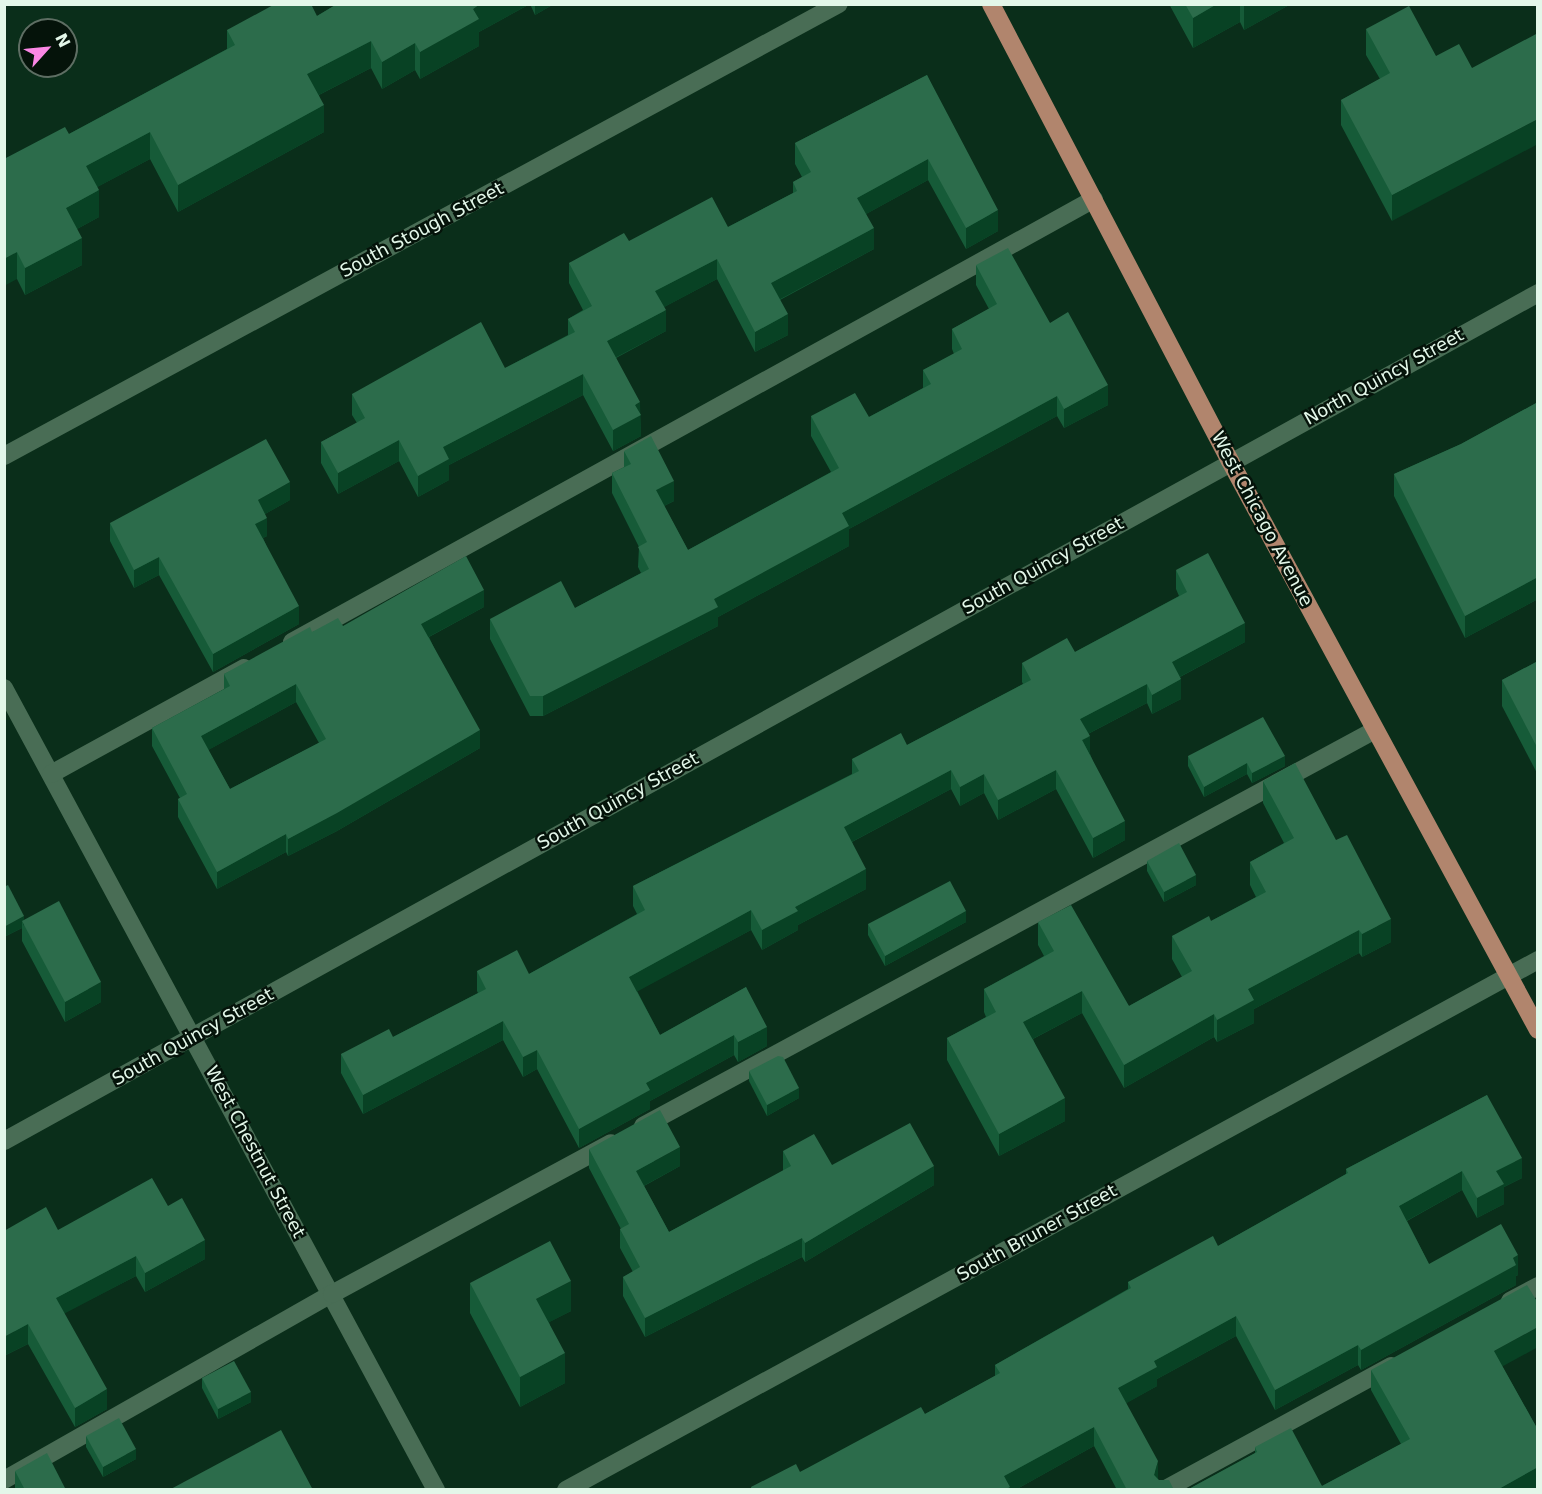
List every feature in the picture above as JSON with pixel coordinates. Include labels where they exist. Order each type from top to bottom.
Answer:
[{"type":"main road","name":"West Chicago Avenue","points":[[991,4],[1230,461],[1538,1030]]},
{"type":"street","name":"South Stough Street","points":[[4,456],[839,4]]},
{"type":"street","points":[[51,774],[1094,199]]},
{"type":"street","name":"North Quincy Street","points":[[1230,461],[1538,292]]},
{"type":"street","name":"South Quincy Street","points":[[4,1141],[1230,461]]},
{"type":"street","name":"West Chestnut Street","points":[[4,688],[436,1490]]},
{"type":"street","points":[[4,1480],[332,1294],[1375,730]]},
{"type":"street","name":"South Bruner Street","points":[[566,1490],[1538,960]]},
{"type":"street","points":[[1496,1308],[1538,1286]]},
{"type":"street","points":[[1164,1490],[1403,1359]]},
{"type":"building","points":[[275,4],[311,4],[317,16],[337,4],[480,4],[473,9],[479,19],[420,52],[415,43],[382,62],[371,41],[307,74],[324,105],[178,185],[150,132],[86,166],[99,190],[66,208],[82,238],[25,268],[17,252],[4,259],[4,159],[65,127],[69,134],[235,45],[227,30]]},
{"type":"building","points":[[1185,4],[1217,4],[1193,18]]},
{"type":"building","points":[[1409,6],[1436,56],[1459,44],[1472,68],[1538,33],[1538,119],[1392,195],[1341,100],[1390,73],[1366,29]]},
{"type":"building","points":[[927,75],[998,210],[966,228],[928,159],[857,198],[874,228],[771,283],[788,314],[755,332],[717,259],[655,291],[666,310],[607,341],[640,402],[635,405],[641,415],[613,430],[583,374],[443,447],[449,459],[418,476],[399,440],[338,473],[321,442],[365,418],[352,394],[481,322],[505,368],[575,332],[568,319],[592,306],[569,263],[624,233],[629,241],[712,197],[728,227],[797,191],[793,182],[811,172],[795,143]]},
{"type":"building","points":[[1008,248],[1050,323],[1068,312],[1108,385],[1064,409],[1057,396],[842,513],[849,526],[714,599],[718,607],[543,696],[530,696],[490,619],[561,581],[575,608],[649,569],[638,547],[647,542],[612,473],[631,464],[624,451],[651,436],[674,481],[656,490],[688,550],[839,468],[811,416],[855,393],[869,417],[931,384],[923,370],[962,349],[952,329],[997,304],[976,265]]},
{"type":"building","points":[[1538,402],[1538,577],[1465,616],[1394,474],[1461,444]]},
{"type":"building","points":[[266,439],[290,482],[258,500],[267,518],[255,524],[299,606],[213,654],[159,557],[134,570],[110,523]]},
{"type":"building","points":[[1208,553],[1245,623],[1172,662],[1181,679],[1152,695],[1147,684],[1080,719],[1090,736],[1082,740],[1125,821],[1093,838],[1056,770],[998,800],[984,774],[960,787],[951,770],[844,827],[866,869],[795,907],[798,911],[762,930],[751,910],[629,977],[660,1035],[746,987],[767,1027],[738,1042],[734,1035],[646,1083],[650,1090],[579,1129],[537,1050],[523,1057],[503,1021],[363,1095],[341,1054],[389,1029],[393,1037],[486,989],[477,971],[517,950],[529,974],[645,910],[633,886],[859,771],[852,759],[901,733],[907,745],[1031,680],[1022,663],[1067,638],[1075,652],[1187,592],[1176,570]]},
{"type":"building","points":[[466,556],[484,590],[421,624],[480,730],[337,813],[288,839],[286,834],[217,872],[178,799],[187,794],[152,728],[230,686],[224,674],[310,627],[312,632],[338,618],[343,626]],"holes":[[[296,684],[326,739],[230,789],[201,736]]]},
{"type":"building","points":[[1538,661],[1538,749],[1502,680]]},
{"type":"building","points":[[1263,717],[1285,756],[1252,773],[1247,763],[1204,787],[1188,756]]},
{"type":"building","points":[[1295,763],[1336,840],[1347,835],[1391,919],[1362,934],[1359,930],[1248,989],[1254,1000],[1217,1020],[1214,1014],[1124,1065],[1082,991],[1023,1022],[1065,1098],[999,1134],[947,1038],[996,1012],[984,989],[1054,951],[1038,922],[1071,905],[1129,1006],[1192,971],[1172,936],[1209,916],[1211,921],[1266,892],[1250,862],[1294,838],[1263,781]]},
{"type":"building","points":[[1179,843],[1196,875],[1164,892],[1147,861]]},
{"type":"building","points":[[950,881],[966,911],[885,956],[868,924]]},
{"type":"building","points":[[8,885],[24,916],[4,927],[4,887]]},
{"type":"building","points":[[59,901],[101,982],[65,1002],[22,921]]},
{"type":"building","points":[[778,1056],[783,1057],[799,1088],[767,1105],[749,1071]]},
{"type":"building","points":[[1487,1095],[1522,1158],[1496,1171],[1504,1184],[1477,1198],[1462,1171],[1399,1206],[1429,1264],[1501,1224],[1518,1255],[1513,1258],[1516,1265],[1361,1350],[1358,1345],[1275,1390],[1236,1316],[1154,1361],[1157,1367],[1118,1388],[1158,1461],[1154,1475],[1159,1480],[1169,1480],[1174,1490],[1127,1490],[1094,1427],[1004,1476],[1010,1487],[1005,1490],[752,1490],[751,1487],[796,1464],[800,1472],[921,1407],[925,1414],[1000,1373],[995,1365],[1131,1288],[1128,1282],[1213,1236],[1218,1246],[1348,1173],[1346,1169]]},
{"type":"building","points":[[660,1110],[680,1147],[636,1171],[669,1232],[791,1166],[783,1151],[814,1134],[832,1165],[910,1123],[934,1166],[805,1243],[802,1238],[645,1318],[623,1277],[640,1267],[620,1229],[629,1224],[589,1149]]},
{"type":"building","points":[[152,1178],[168,1206],[182,1198],[205,1240],[145,1273],[136,1256],[56,1298],[107,1389],[75,1408],[28,1324],[4,1337],[4,1231],[46,1207],[58,1230]]},
{"type":"building","points":[[550,1241],[571,1281],[536,1299],[565,1353],[520,1377],[470,1283]]},
{"type":"building","points":[[1527,1285],[1538,1303],[1538,1327],[1494,1351],[1538,1430],[1538,1467],[1497,1490],[1187,1490],[1257,1452],[1255,1447],[1291,1428],[1322,1486],[1410,1439],[1371,1370]]},
{"type":"building","points":[[234,1361],[251,1392],[218,1409],[202,1378]]},
{"type":"building","points":[[119,1418],[136,1449],[103,1467],[86,1436]]},
{"type":"building","points":[[281,1430],[313,1490],[169,1490]]},
{"type":"building","points":[[47,1453],[66,1490],[25,1490],[15,1471]]}]
